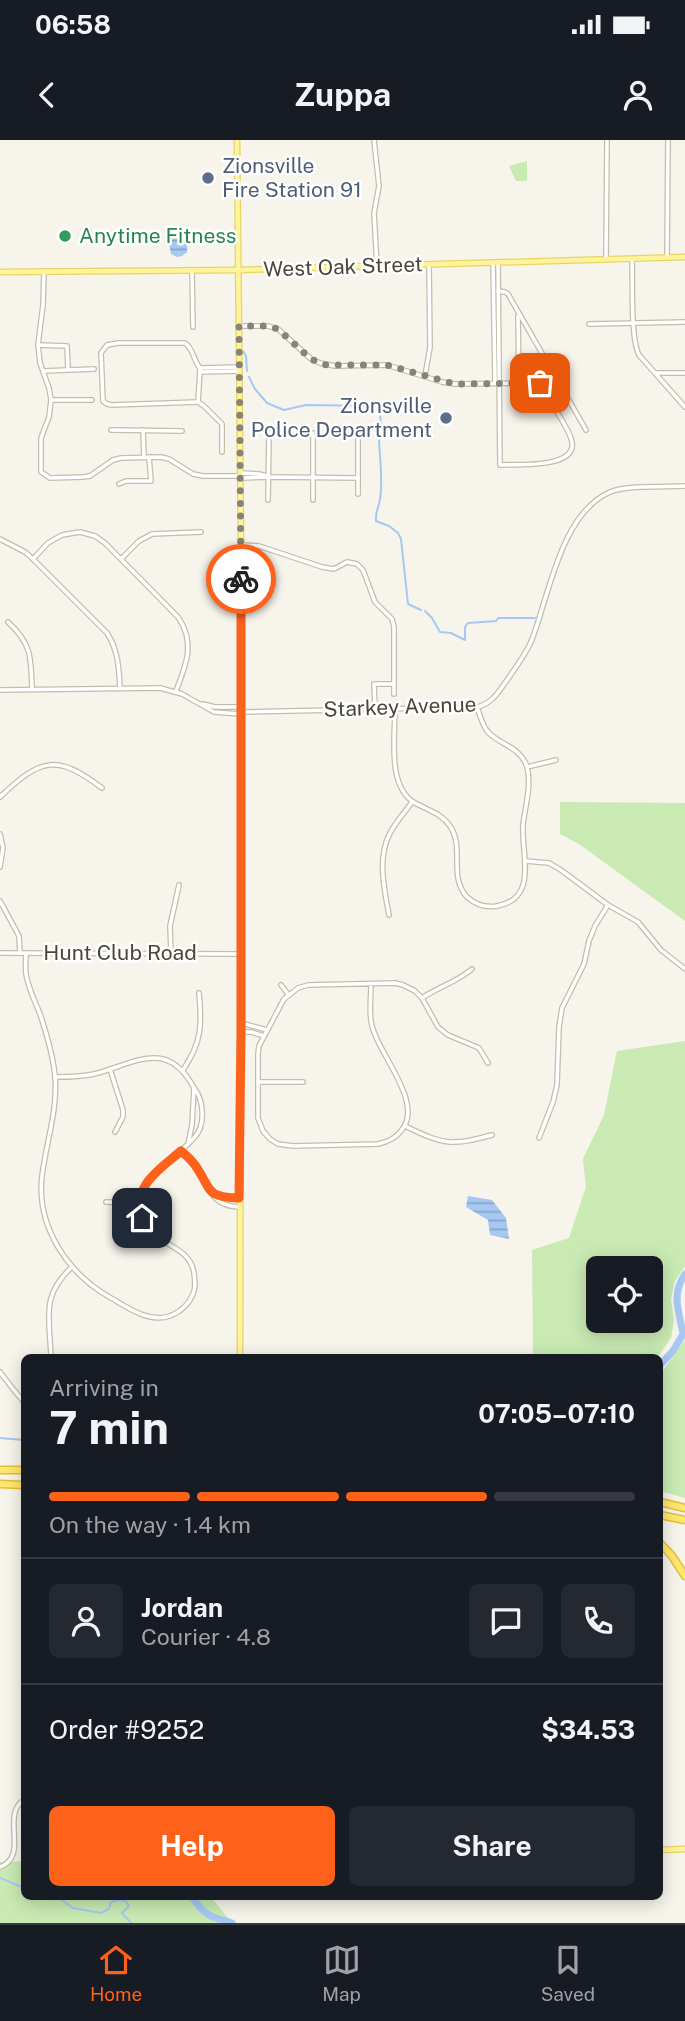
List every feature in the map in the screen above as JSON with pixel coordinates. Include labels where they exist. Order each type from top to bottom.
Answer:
[{"type":"highway","points":[[0,1470],[21,1470]]},
{"type":"highway","points":[[0,1484],[21,1485]]},
{"type":"highway","points":[[663,1503],[685,1508]]},
{"type":"highway","points":[[663,1516],[685,1520]]},
{"type":"highway","points":[[663,1546],[685,1576]]},
{"type":"main road","points":[[237,140],[241,545],[240,1354]]},
{"type":"main road","name":"West Oak Street","points":[[0,272],[239,270],[685,257]]},
{"type":"main road","points":[[663,1850],[685,1849]]},
{"type":"street","points":[[374,140],[379,186],[374,214],[377,266]]},
{"type":"street","points":[[606,259],[607,140]]},
{"type":"street","points":[[667,258],[668,140]]},
{"type":"street","points":[[632,259],[636,349],[685,407]]},
{"type":"street","points":[[496,262],[497,384]]},
{"type":"street","points":[[496,262],[499,465],[557,461],[567,456],[572,449],[572,441],[540,383]]},
{"type":"street","points":[[425,376],[430,347],[429,264]]},
{"type":"street","points":[[192,270],[193,327]]},
{"type":"street","points":[[44,271],[38,345],[51,400],[49,417],[41,438],[40,469],[45,476],[83,477],[95,473],[113,460],[161,457],[192,474],[203,476],[259,474],[269,477],[358,478]]},
{"type":"street","points":[[498,291],[508,294],[586,430]]},
{"type":"street","points":[[518,314],[519,383]]},
{"type":"street","points":[[589,324],[685,322]]},
{"type":"street","points":[[239,326],[268,326],[278,329],[311,359],[335,366],[387,365],[455,384],[540,383],[555,377]]},
{"type":"street","points":[[198,402],[200,370],[193,350],[185,343],[118,343],[107,345],[101,353],[104,403],[198,402],[221,421],[222,452]]},
{"type":"street","points":[[38,345],[67,346],[68,369]]},
{"type":"street","points":[[43,371],[94,369]]},
{"type":"street","points":[[200,370],[240,369]]},
{"type":"street","points":[[654,373],[685,373]]},
{"type":"street","points":[[51,400],[92,400]]},
{"type":"street","points":[[111,430],[182,431]]},
{"type":"street","points":[[119,484],[125,481],[151,481],[143,430]]},
{"type":"street","points":[[358,432],[358,494]]},
{"type":"street","points":[[268,500],[269,433]]},
{"type":"street","points":[[313,433],[313,500]]},
{"type":"street","name":"Starkey Avenue","points":[[176,691],[201,704],[240,711],[477,707],[487,704],[528,648],[565,544],[591,505],[608,493],[618,490],[685,486]]},
{"type":"street","points":[[0,690],[154,687],[176,691],[188,657],[189,641],[184,625],[100,539],[80,532],[68,533],[55,538],[33,559]]},
{"type":"street","points":[[121,559],[139,541],[152,534],[201,532]]},
{"type":"street","points":[[0,539],[33,559],[110,637],[118,659],[120,688]]},
{"type":"street","points":[[241,545],[259,547],[322,567],[334,569],[346,562],[357,564],[363,569],[375,601],[392,619],[394,627],[394,694]]},
{"type":"street","points":[[8,622],[27,645],[32,689]]},
{"type":"street","points":[[375,709],[374,684],[394,684]]},
{"type":"street","points":[[394,709],[396,773],[399,785],[412,802],[441,816],[453,830],[457,843],[458,881],[461,888],[474,902],[491,907],[511,900],[524,883],[523,831],[527,767],[517,752],[486,730],[477,707]]},
{"type":"street","points":[[527,767],[556,760]]},
{"type":"street","points":[[0,797],[26,774],[51,765],[78,771],[102,788]]},
{"type":"street","points":[[389,915],[383,878],[383,854],[391,831],[412,802]]},
{"type":"street","points":[[0,834],[3,848],[0,867]]},
{"type":"street","points":[[525,861],[555,866],[608,905],[638,922],[661,950],[685,969]]},
{"type":"street","points":[[171,953],[170,926],[179,886]]},
{"type":"street","points":[[0,901],[16,929],[20,953]]},
{"type":"street","points":[[539,1138],[557,1085],[562,1008],[584,964],[594,926],[608,905]]},
{"type":"street","name":"Hunt Club Road","points":[[0,953],[241,954]]},
{"type":"street","points":[[26,953],[28,982],[50,1043],[55,1077],[54,1108],[41,1189],[51,1234],[72,1267],[97,1290],[142,1314],[170,1316],[183,1308],[193,1294],[193,1269],[181,1251],[159,1240],[147,1228],[139,1203],[147,1180],[198,1133],[201,1121],[200,1099],[183,1070],[165,1060],[137,1059],[85,1075],[55,1077]]},
{"type":"street","points":[[422,998],[472,969]]},
{"type":"street","points":[[371,984],[372,1026],[406,1096],[409,1110],[405,1126],[395,1137],[378,1144],[293,1146],[270,1139],[260,1124],[258,1112],[258,1054],[280,1005],[288,994],[298,988],[308,985],[371,984],[403,985],[422,998],[438,1027],[447,1035],[478,1048],[488,1063]]},
{"type":"street","points":[[281,985],[288,994]]},
{"type":"street","points":[[183,1070],[199,1039],[199,993]]},
{"type":"street","points":[[241,1023],[267,1030]]},
{"type":"street","points":[[241,1032],[264,1036]]},
{"type":"street","points":[[110,1069],[123,1110],[123,1117],[115,1132]]},
{"type":"street","points":[[258,1082],[303,1082]]},
{"type":"street","points":[[188,1144],[194,1088]]},
{"type":"street","points":[[405,1126],[438,1141],[450,1143],[462,1143],[492,1135]]},
{"type":"street","points":[[181,1151],[196,1166],[211,1195],[230,1207],[239,1207]]},
{"type":"street","points":[[209,1190],[223,1197],[239,1198]]},
{"type":"street","points":[[106,1202],[139,1203]]},
{"type":"street","points":[[51,1354],[50,1299],[55,1285],[72,1267]]},
{"type":"street","points":[[0,1372],[21,1399]]},
{"type":"street","points":[[0,1867],[13,1857],[14,1813],[21,1802]]},
{"type":"green space","points":[[527,161],[527,181],[516,181],[509,166]]},
{"type":"green space","points":[[560,802],[685,803],[685,921],[579,844],[560,834]]},
{"type":"green space","points":[[685,1041],[685,1266],[675,1281],[671,1299],[674,1320],[671,1338],[660,1354],[533,1354],[532,1250],[569,1238],[586,1187],[583,1159],[604,1115],[617,1051]]},
{"type":"green space","points":[[685,1340],[685,1498],[663,1492],[663,1370]]},
{"type":"green space","points":[[21,1861],[21,1900],[213,1900],[232,1923],[0,1923],[0,1862]]},
{"type":"water","points":[[183,230],[188,237],[187,252],[177,257],[171,254],[168,238],[172,233]]},
{"type":"water","points":[[468,1196],[492,1200],[506,1218],[509,1239],[490,1235],[488,1220],[466,1207]]},
{"type":"waterway","points":[[243,351],[247,371]]},
{"type":"waterway","points":[[249,377],[267,403],[284,410],[306,405],[380,407],[381,485],[376,521],[398,533],[401,539],[408,604],[421,610]]},
{"type":"waterway","points":[[425,611],[440,632],[451,633],[465,640],[465,627],[468,623],[496,621],[498,618],[535,618]]},
{"type":"waterway","points":[[663,1362],[683,1334],[677,1296],[685,1274]]},
{"type":"waterway","points":[[0,1438],[21,1440]]},
{"type":"waterway","points":[[0,1878],[21,1887]]},
{"type":"waterway","points":[[62,1900],[73,1908],[101,1913],[109,1909],[111,1902],[118,1900]]},
{"type":"waterway","points":[[118,1900],[126,1901],[129,1906],[122,1913],[131,1923]]},
{"type":"waterway","points":[[194,1900],[209,1915],[232,1923]]},
{"type":"way so far","points":[[241,579],[239,326],[268,326],[278,329],[311,359],[326,365],[387,365],[455,384],[540,383]]},
{"type":"place","name":"Zionsville Fire Station 91","points":[[208,178]]},
{"type":"place","name":"Anytime Fitness","points":[[65,236]]},
{"type":"place","name":"Zionsville Police Department","points":[[446,418]]},
{"type":"route","points":[[142,1218],[139,1203],[144,1185],[181,1151],[196,1166],[209,1190],[223,1197],[239,1198],[241,579]]}]
